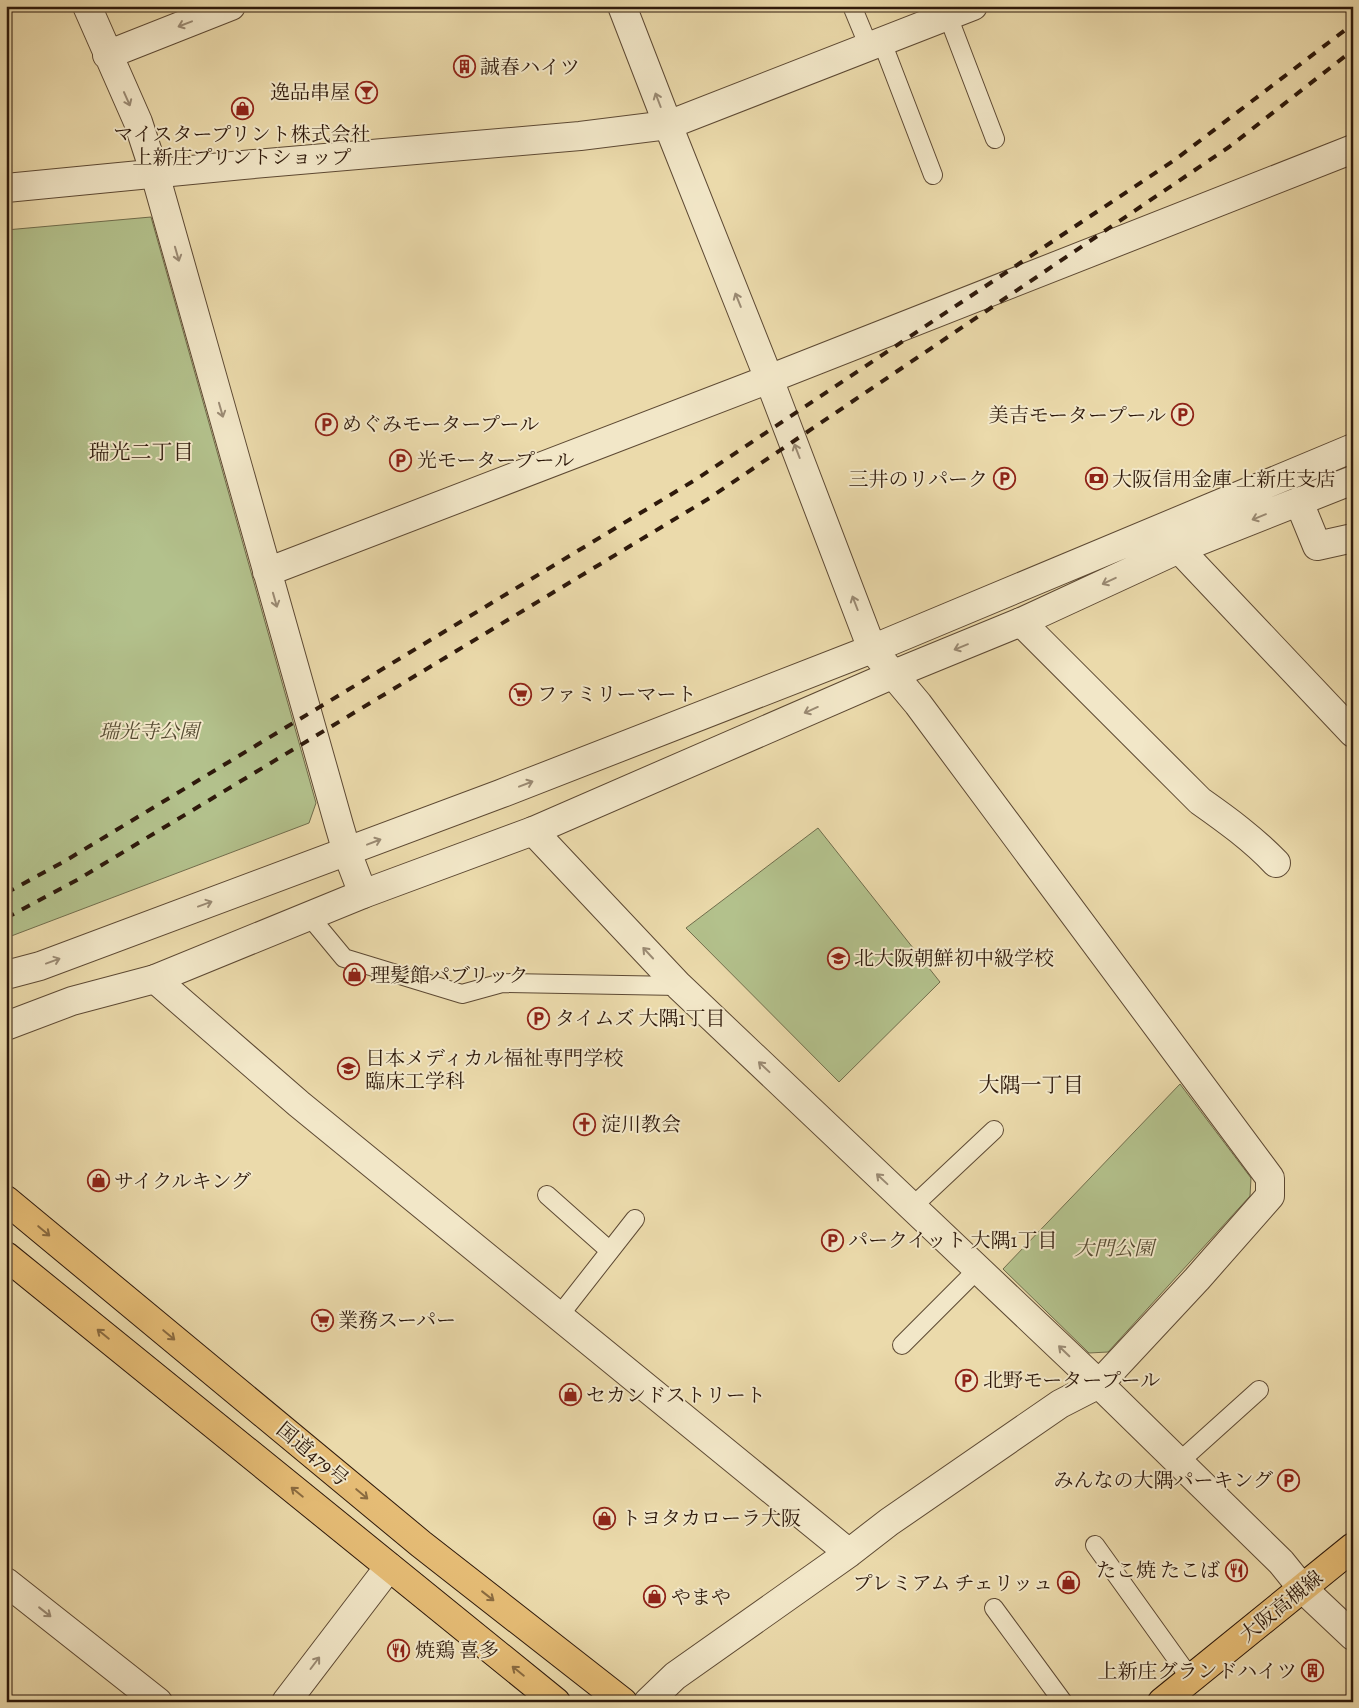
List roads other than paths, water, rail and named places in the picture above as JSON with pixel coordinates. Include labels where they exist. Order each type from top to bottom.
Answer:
[{"type":"main road","name":"国道479号","points":[[6,1200],[422,1544],[623,1702]]},
{"type":"main road","name":"国道479号","points":[[6,1256],[556,1702]]},
{"type":"main road","name":"大阪高槻線","points":[[1162,1702],[1353,1547]]},
{"type":"street","points":[[87,6],[138,122],[155,174],[347,852],[363,894]]},
{"type":"street","points":[[107,55],[231,6]]},
{"type":"street","points":[[622,6],[770,379],[872,648],[894,674],[1270,1178],[1270,1196],[1197,1279],[1099,1384],[1060,1404],[889,1522],[849,1553],[675,1676],[648,1702]]},
{"type":"street","points":[[6,188],[243,165],[580,136],[668,125],[960,10]]},
{"type":"street","points":[[267,572],[770,379],[1353,149]]},
{"type":"street","points":[[6,975],[40,966],[500,794],[872,648],[1353,448]]},
{"type":"street","points":[[6,1026],[72,1001],[155,980],[363,894],[533,831],[894,674],[1022,622],[1179,549],[1353,480]]},
{"type":"street","points":[[1299,502],[1317,546],[1353,538]]},
{"type":"street","points":[[1179,549],[1353,733]]},
{"type":"street","points":[[1022,622],[1200,802],[1257,843],[1276,863]]},
{"type":"street","points":[[533,831],[679,986],[1099,1384],[1281,1562],[1302,1588],[1353,1636]]},
{"type":"street","points":[[155,980],[299,1104],[849,1553]]},
{"type":"street","points":[[286,1702],[390,1567]]},
{"type":"street","points":[[6,1582],[158,1702]]},
{"type":"lane","points":[[852,6],[875,44],[933,175]]},
{"type":"lane","points":[[960,10],[995,139]]},
{"type":"lane","points":[[310,917],[344,958],[462,994],[502,983],[679,986]]},
{"type":"lane","points":[[912,1207],[994,1130]]},
{"type":"lane","points":[[547,1195],[610,1251]]},
{"type":"lane","points":[[559,1316],[635,1219]]},
{"type":"lane","points":[[902,1345],[978,1270]]},
{"type":"lane","points":[[1179,1462],[1260,1390]]},
{"type":"lane","points":[[1095,1545],[1190,1678]]},
{"type":"lane","points":[[994,1608],[1063,1702]]},
{"type":"railway","points":[[6,893],[65,861],[695,480],[1176,159],[1353,24]]},
{"type":"railway","points":[[6,918],[77,880],[708,499],[1229,147],[1353,50]]},
{"type":"place","name":"誠春ハイツ","points":[[464,67]]},
{"type":"place","name":"逸品串屋","points":[[366,92]]},
{"type":"place","name":"マイスタープリント株式会社 上新庄プリントショップ","points":[[242,108]]},
{"type":"place","name":"美吉モータープール","points":[[1182,415]]},
{"type":"place","name":"めぐみモータープール","points":[[326,424]]},
{"type":"place","name":"光モータープール","points":[[401,460]]},
{"type":"place","name":"三井のリパーク","points":[[1004,479]]},
{"type":"place","name":"大阪信用金庫 上新庄支店","points":[[1096,479]]},
{"type":"place","name":"ファミリーマート","points":[[521,694]]},
{"type":"place","name":"北大阪朝鮮初中級学校","points":[[838,958]]},
{"type":"place","name":"理髪館パブリック","points":[[354,975]]},
{"type":"place","name":"タイムズ 大隅1丁目","points":[[539,1018]]},
{"type":"place","name":"日本メディカル福祉専門学校 臨床工学科","points":[[349,1069]]},
{"type":"place","name":"淀川教会","points":[[585,1124]]},
{"type":"place","name":"サイクルキング","points":[[98,1181]]},
{"type":"place","name":"パークイット 大隅1丁目","points":[[832,1240]]},
{"type":"place","name":"業務スーパー","points":[[322,1320]]},
{"type":"place","name":"北野モータープール","points":[[967,1380]]},
{"type":"place","name":"セカンドストリート","points":[[570,1395]]},
{"type":"place","name":"みんなの大隅パーキング","points":[[1289,1480]]},
{"type":"place","name":"トヨタカローラ大阪","points":[[605,1518]]},
{"type":"place","name":"たこ焼 たこば","points":[[1236,1570]]},
{"type":"place","name":"プレミアム チェリッュ","points":[[1069,1583]]},
{"type":"place","name":"やまや","points":[[655,1597]]},
{"type":"place","name":"焼鶏 喜多","points":[[399,1650]]},
{"type":"place","name":"上新庄グランドハイツ","points":[[1313,1671]]},
{"type":"district","name":"瑞光二丁目","points":[[141,452]]},
{"type":"district","name":"大隅一丁目","points":[[1031,1085]]},
{"type":"park label","name":"瑞光寺公園","points":[[149,731]]},
{"type":"park label","name":"大門公園","points":[[1114,1248]]}]
